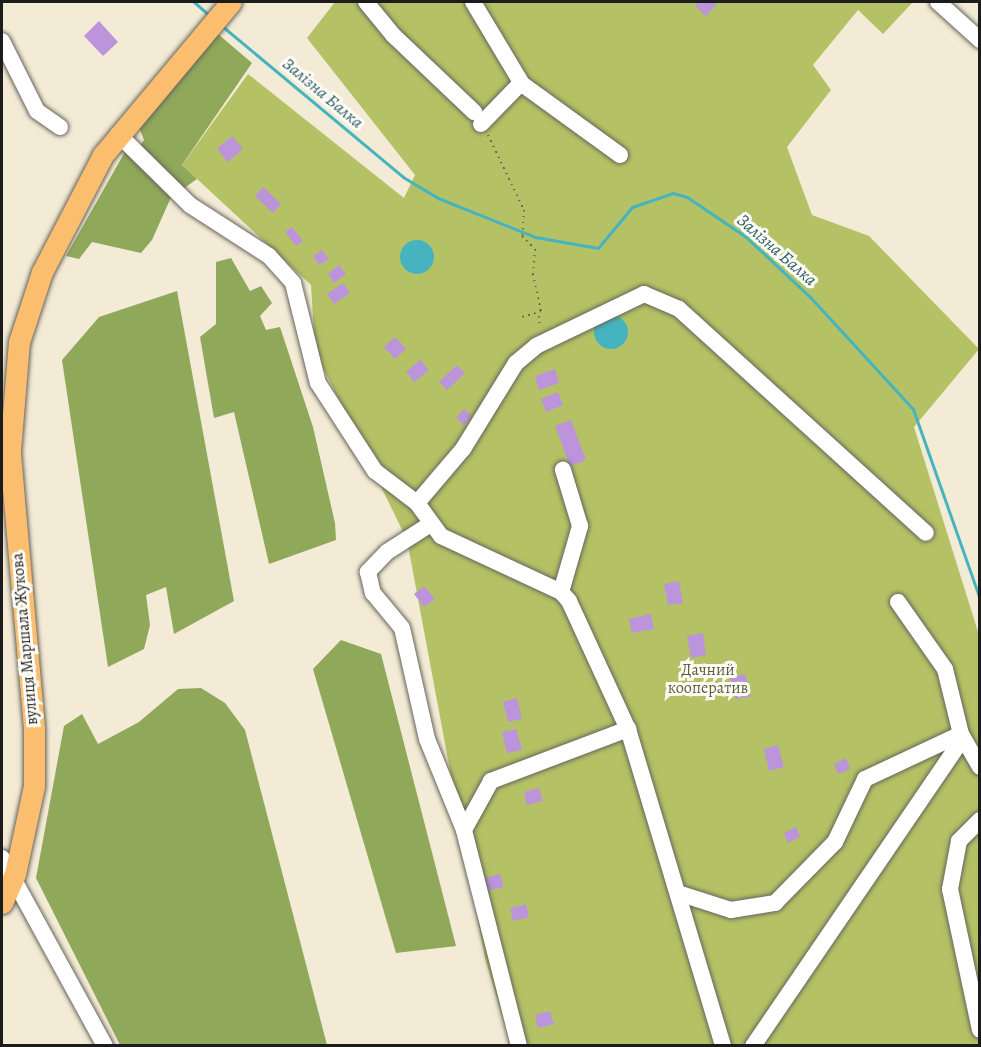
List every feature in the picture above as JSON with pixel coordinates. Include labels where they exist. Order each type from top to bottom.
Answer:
[{"type":"main road","name":"вулиця Маршала Жукова","points":[[2,903],[8,866],[31,804],[34,758],[11,479],[14,368],[42,272],[66,221],[118,134],[228,5]]},
{"type":"street","points":[[366,2],[393,35],[478,118],[520,83]]},
{"type":"street","points":[[473,2],[520,83],[620,155]]},
{"type":"street","points":[[938,2],[980,40]]},
{"type":"street","points":[[2,41],[37,111],[60,127]]},
{"type":"street","points":[[118,134],[190,205],[281,269],[300,297],[323,394],[375,471],[417,503],[429,525],[458,545],[561,592],[575,610],[628,729],[723,1046]]},
{"type":"street","points":[[417,503],[463,449],[516,363],[542,343],[644,294],[679,309],[926,532]]},
{"type":"street","points":[[561,592],[580,526],[563,470]]},
{"type":"street","points":[[429,525],[387,552],[368,572],[373,593],[402,628],[428,740],[465,830],[519,1046]]},
{"type":"street","points":[[898,602],[945,669],[962,736],[980,767]]},
{"type":"street","points":[[465,830],[491,781],[628,729]]},
{"type":"street","points":[[678,893],[730,910],[775,903],[835,842],[865,779],[962,736]]},
{"type":"street","points":[[753,1046],[962,736]]},
{"type":"street","points":[[980,820],[959,841],[950,889],[980,1030]]},
{"type":"street","points":[[8,866],[105,1046]]},
{"type":"path","points":[[478,118],[521,201],[522,236],[535,249],[533,274],[541,311],[520,318]]},
{"type":"green space","name":"Дачний кооператив","points":[[335,2],[913,2],[883,34],[858,10],[813,65],[831,90],[787,147],[812,215],[869,236],[979,349],[914,427],[979,635],[979,1045],[511,1045],[485,958],[407,540],[315,351],[311,285],[182,165],[248,74],[404,198],[415,175],[307,38]]},
{"type":"green space","points":[[218,34],[252,63],[182,165],[197,179],[183,189],[138,148],[144,140],[138,125]]},
{"type":"green space","points":[[126,150],[172,195],[152,240],[141,253],[92,242],[79,259],[66,256]]},
{"type":"green space","points":[[231,258],[250,291],[261,286],[272,303],[260,316],[266,330],[280,327],[313,427],[335,523],[336,540],[269,564],[234,412],[214,418],[200,337],[216,324],[216,262]]},
{"type":"green space","points":[[177,291],[234,601],[174,634],[166,587],[146,595],[150,625],[144,649],[108,667],[62,360],[99,317]]},
{"type":"green space","points":[[341,640],[381,654],[456,946],[396,953],[313,669]]},
{"type":"green space","points":[[201,688],[225,703],[245,730],[327,1045],[120,1045],[36,878],[64,726],[82,714],[98,744],[139,722],[178,689]]},
{"type":"water","points":[[417,240],[429,245],[434,257],[429,269],[417,274],[405,269],[400,257],[405,245]]},
{"type":"water","points":[[611,315],[623,320],[628,332],[623,344],[611,349],[599,344],[594,332],[599,320]]},
{"type":"building","points":[[699,2],[717,4],[706,16],[695,6]]},
{"type":"building","points":[[99,21],[118,42],[103,56],[84,36]]},
{"type":"building","points":[[232,136],[243,149],[228,162],[217,149]]},
{"type":"building","points":[[263,187],[281,204],[273,213],[255,196]]},
{"type":"building","points":[[292,227],[303,241],[296,246],[285,232]]},
{"type":"building","points":[[322,250],[329,259],[319,265],[313,256]]},
{"type":"building","points":[[339,265],[346,274],[334,283],[328,274]]},
{"type":"building","points":[[343,283],[350,293],[334,304],[327,294]]},
{"type":"building","points":[[395,337],[406,349],[395,359],[384,347]]},
{"type":"building","points":[[420,360],[429,370],[414,382],[406,372]]},
{"type":"building","points":[[457,365],[465,373],[447,390],[439,382]]},
{"type":"building","points":[[555,369],[559,383],[539,390],[535,376]]},
{"type":"building","points":[[558,392],[563,405],[546,412],[541,399]]},
{"type":"building","points":[[464,409],[472,416],[464,425],[456,418]]},
{"type":"building","points":[[571,420],[586,460],[570,466],[555,426]]},
{"type":"building","points":[[679,581],[683,603],[668,605],[664,584]]},
{"type":"building","points":[[424,586],[435,599],[424,607],[414,594]]},
{"type":"building","points":[[651,614],[654,629],[632,633],[629,619]]},
{"type":"building","points":[[703,633],[706,655],[691,658],[687,636]]},
{"type":"building","points":[[745,674],[751,696],[736,699],[730,678]]},
{"type":"building","points":[[517,698],[522,719],[508,722],[503,702]]},
{"type":"building","points":[[516,729],[522,750],[507,753],[502,732]]},
{"type":"building","points":[[778,745],[784,767],[769,771],[764,749]]},
{"type":"building","points":[[846,758],[850,769],[838,774],[834,764]]},
{"type":"building","points":[[539,788],[543,801],[527,805],[524,792]]},
{"type":"building","points":[[796,827],[800,837],[788,843],[784,833]]},
{"type":"building","points":[[500,874],[504,887],[488,891],[485,878]]},
{"type":"building","points":[[526,904],[529,917],[513,921],[510,908]]},
{"type":"building","points":[[550,1011],[554,1024],[538,1028],[535,1015]]},
{"type":"waterway","name":"Залізна Балка","points":[[194,2],[210,16]]},
{"type":"waterway","name":"Залізна Балка","points":[[222,26],[403,177],[438,198],[535,237],[598,248],[632,207],[673,193],[687,197],[746,237],[811,298],[913,409],[980,599]]}]
